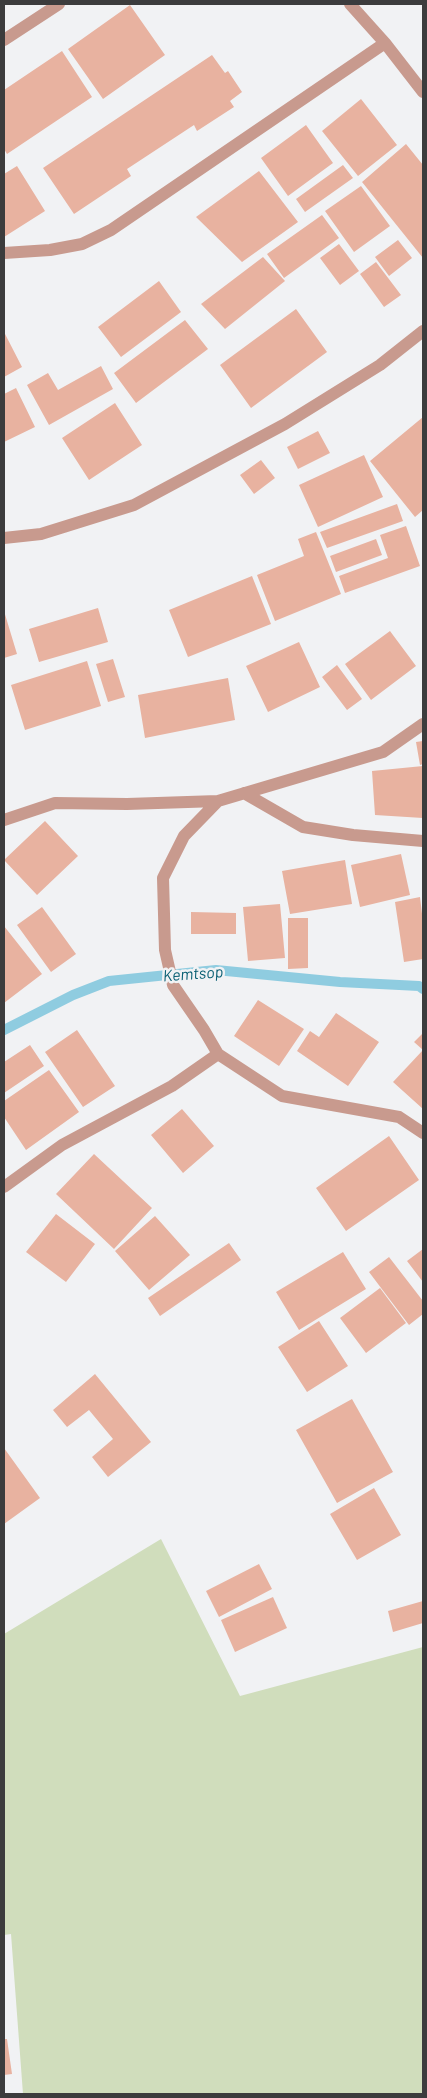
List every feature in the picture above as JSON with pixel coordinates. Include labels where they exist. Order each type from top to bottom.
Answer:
[{"type":"street","points":[[4,40],[59,4]]},
{"type":"street","points":[[350,4],[423,92]]},
{"type":"street","points":[[4,253],[50,250],[82,244],[112,230],[385,44]]},
{"type":"street","points":[[4,538],[41,534],[134,505],[286,424],[380,364],[423,331]]},
{"type":"street","points":[[4,820],[55,803],[127,804],[218,800],[383,752],[423,724]]},
{"type":"street","points":[[244,793],[303,827],[353,835],[423,841]]},
{"type":"street","points":[[218,800],[184,836],[163,878],[165,950],[173,985],[218,1054],[282,1096],[399,1117],[423,1133]]},
{"type":"street","points":[[4,1187],[62,1146],[172,1086],[218,1054]]},
{"type":"green space","points":[[161,1539],[240,1696],[423,1647],[423,2094],[23,2094],[11,1934],[4,1935],[4,1634]]},
{"type":"building","points":[[130,5],[165,55],[103,99],[68,49]]},
{"type":"building","points":[[62,51],[92,97],[7,154],[4,149],[4,90]]},
{"type":"building","points":[[212,55],[225,73],[228,71],[242,92],[230,101],[234,107],[197,131],[194,125],[127,169],[131,176],[74,214],[43,168]]},
{"type":"building","points":[[361,99],[397,145],[358,176],[322,131]]},
{"type":"building","points":[[306,125],[333,163],[288,196],[261,158]]},
{"type":"building","points":[[406,144],[423,165],[423,258],[362,182]]},
{"type":"building","points":[[343,165],[353,178],[305,212],[296,199]]},
{"type":"building","points":[[17,166],[45,211],[4,237],[4,174]]},
{"type":"building","points":[[259,171],[298,222],[242,262],[196,217]]},
{"type":"building","points":[[361,186],[390,226],[354,252],[325,211]]},
{"type":"building","points":[[322,215],[339,238],[284,278],[267,254]]},
{"type":"building","points":[[398,240],[412,258],[389,276],[375,257]]},
{"type":"building","points":[[339,244],[359,271],[340,285],[320,258]]},
{"type":"building","points":[[263,257],[285,281],[225,329],[201,304]]},
{"type":"building","points":[[376,262],[401,295],[384,307],[360,274]]},
{"type":"building","points":[[159,281],[181,312],[121,357],[98,327]]},
{"type":"building","points":[[296,309],[327,352],[251,408],[220,365]]},
{"type":"building","points":[[185,320],[208,349],[136,403],[114,373]]},
{"type":"building","points":[[4,332],[22,367],[4,377]]},
{"type":"building","points":[[101,366],[113,389],[49,425],[27,385],[48,373],[58,390]]},
{"type":"building","points":[[16,388],[35,427],[4,442],[4,394]]},
{"type":"building","points":[[115,403],[142,445],[89,480],[62,438]]},
{"type":"building","points":[[423,417],[423,510],[415,517],[370,461]]},
{"type":"building","points":[[318,431],[330,453],[298,469],[287,447]]},
{"type":"building","points":[[364,455],[383,497],[318,527],[299,485]]},
{"type":"building","points":[[261,460],[275,478],[254,494],[240,475]]},
{"type":"building","points":[[397,504],[403,521],[327,548],[320,532]]},
{"type":"building","points":[[406,526],[420,566],[345,593],[339,576],[388,558],[380,535]]},
{"type":"building","points":[[316,532],[341,594],[275,621],[257,575],[304,556],[298,539]]},
{"type":"building","points":[[376,539],[382,555],[336,572],[330,556]]},
{"type":"building","points":[[252,576],[271,624],[188,657],[169,610]]},
{"type":"building","points":[[98,608],[108,642],[39,662],[29,629]]},
{"type":"building","points":[[4,611],[17,654],[4,658]]},
{"type":"building","points":[[390,631],[416,666],[371,700],[345,664]]},
{"type":"building","points":[[299,642],[320,687],[268,712],[246,666]]},
{"type":"building","points":[[113,659],[125,697],[108,702],[96,664]]},
{"type":"building","points":[[87,661],[101,706],[25,730],[11,685]]},
{"type":"building","points":[[337,665],[362,699],[347,710],[322,677]]},
{"type":"building","points":[[228,678],[235,720],[145,738],[138,695]]},
{"type":"building","points":[[423,741],[423,764],[420,765],[416,742]]},
{"type":"building","points":[[423,766],[423,818],[375,815],[372,771]]},
{"type":"building","points":[[45,821],[78,856],[37,895],[4,860]]},
{"type":"building","points":[[401,854],[410,895],[360,907],[351,865]]},
{"type":"building","points":[[345,860],[352,904],[290,914],[282,871]]},
{"type":"building","points":[[420,897],[423,922],[423,959],[404,962],[395,902]]},
{"type":"building","points":[[280,904],[285,958],[248,961],[243,907]]},
{"type":"building","points":[[42,907],[76,954],[51,972],[17,925]]},
{"type":"building","points":[[191,912],[236,913],[236,934],[191,934]]},
{"type":"building","points":[[288,918],[308,918],[308,968],[288,969]]},
{"type":"building","points":[[4,926],[42,974],[4,1003]]},
{"type":"building","points":[[258,1000],[304,1029],[279,1066],[234,1036]]},
{"type":"building","points":[[336,1013],[379,1042],[348,1086],[297,1051],[310,1031],[319,1037]]},
{"type":"building","points":[[77,1030],[115,1086],[83,1107],[45,1052]]},
{"type":"building","points":[[423,1033],[423,1050],[414,1042]]},
{"type":"building","points":[[30,1045],[44,1066],[4,1093],[4,1062]]},
{"type":"building","points":[[423,1050],[423,1109],[393,1082]]},
{"type":"building","points":[[49,1070],[79,1112],[26,1150],[4,1117],[4,1101]]},
{"type":"building","points":[[182,1109],[214,1146],[183,1173],[151,1135]]},
{"type":"building","points":[[389,1136],[419,1180],[346,1231],[316,1188]]},
{"type":"building","points":[[94,1154],[152,1208],[114,1249],[56,1194]]},
{"type":"building","points":[[56,1214],[95,1244],[66,1282],[26,1252]]},
{"type":"building","points":[[155,1216],[190,1255],[149,1290],[115,1251]]},
{"type":"building","points":[[229,1243],[241,1260],[160,1316],[148,1298]]},
{"type":"building","points":[[423,1249],[423,1282],[407,1261]]},
{"type":"building","points":[[343,1252],[366,1289],[299,1330],[276,1292]]},
{"type":"building","points":[[389,1257],[423,1301],[423,1314],[409,1325],[369,1272]]},
{"type":"building","points":[[380,1288],[406,1323],[366,1353],[340,1318]]},
{"type":"building","points":[[319,1321],[348,1366],[307,1392],[278,1347]]},
{"type":"building","points":[[95,1374],[151,1442],[108,1477],[92,1457],[113,1439],[89,1410],[67,1427],[53,1410]]},
{"type":"building","points":[[352,1399],[393,1472],[337,1503],[296,1430]]},
{"type":"building","points":[[4,1448],[40,1498],[4,1524]]},
{"type":"building","points":[[374,1488],[401,1535],[357,1560],[330,1514]]},
{"type":"building","points":[[259,1564],[272,1589],[219,1617],[206,1591]]},
{"type":"building","points":[[273,1597],[287,1628],[235,1652],[221,1620]]},
{"type":"building","points":[[423,1601],[423,1623],[393,1632],[388,1611]]},
{"type":"building","points":[[4,2039],[7,2039],[12,2074],[4,2075]]},
{"type":"waterway","name":"Kemtsop","points":[[4,1030],[73,995],[109,981],[216,970],[340,982],[419,986],[423,989]]}]
